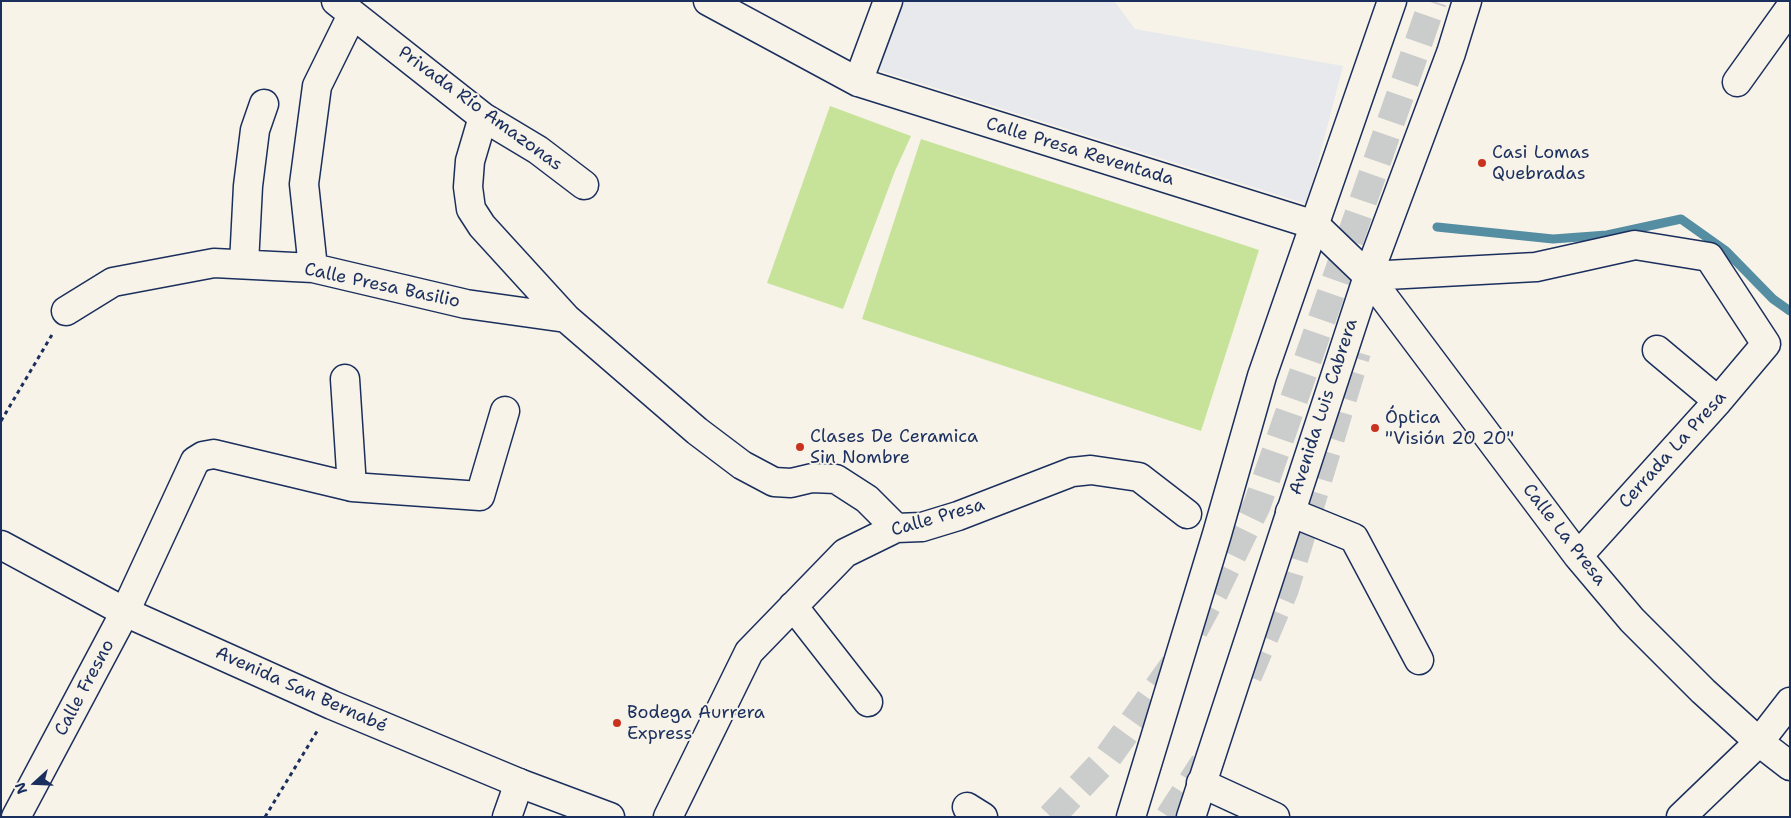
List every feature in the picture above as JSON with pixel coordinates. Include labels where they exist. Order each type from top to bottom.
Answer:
[{"type":"street","name":"Calle Presa Reventada","points":[[708,1],[858,82],[1315,225],[1368,276]]},
{"type":"street","points":[[858,82],[888,1]]},
{"type":"street","points":[[1130,817],[1262,376],[1392,1]]},
{"type":"street","name":"Avenida Luis Cabrera","points":[[1191,817],[1368,276],[1447,62],[1467,1]]},
{"type":"street","points":[[313,268],[304,184],[317,86],[344,8]]},
{"type":"street","name":"Privada Río Amazonas","points":[[344,8],[483,117],[538,150],[584,186]]},
{"type":"street","points":[[1737,82],[1790,8]]},
{"type":"street","points":[[244,264],[248,186],[255,130],[264,104]]},
{"type":"street","points":[[483,117],[470,161],[468,187],[471,210],[482,226],[566,318],[697,431],[742,465],[774,482],[791,483],[812,478],[836,478],[867,499],[896,528]]},
{"type":"street","name":"Cerrada La Presa","points":[[1368,276],[1536,267],[1635,245],[1709,257],[1766,344],[1718,401],[1578,556]]},
{"type":"street","name":"Calle Presa Basilio","points":[[66,311],[113,282],[214,263],[313,268],[466,304],[566,318]]},
{"type":"street","name":"Calle La Presa","points":[[1368,276],[1578,556],[1632,620],[1703,691],[1759,742],[1790,766]]},
{"type":"street","points":[[1657,350],[1718,401]]},
{"type":"street","points":[[345,379],[352,487]]},
{"type":"street","name":"Calle Fresno","points":[[16,817],[125,612],[195,461],[203,456],[214,454],[352,487],[480,496],[505,411]]},
{"type":"street","name":"Calle Presa","points":[[668,817],[749,652],[845,553],[896,528],[922,527],[958,516],[1072,472],[1091,470],[1139,477],[1187,514]]},
{"type":"street","points":[[1290,512],[1354,538],[1419,660]]},
{"type":"street","name":"Avenida San Bernabé","points":[[1,545],[125,612],[332,706],[519,783],[610,817]]},
{"type":"street","points":[[792,606],[868,702]]},
{"type":"street","points":[[1681,817],[1759,742],[1790,702]]},
{"type":"street","points":[[507,817],[519,783]]},
{"type":"street","points":[[1201,783],[1275,817]]},
{"type":"path","points":[[1,422],[66,311]]},
{"type":"path","points":[[265,817],[332,706]]},
{"type":"shaded area","points":[[904,1],[1114,1],[1135,29],[1343,66],[1307,204],[878,70]]},
{"type":"green space","points":[[830,106],[911,136],[895,171],[843,309],[767,283]]},
{"type":"green space","points":[[921,139],[1259,250],[1201,431],[862,319]]},
{"type":"waterway","points":[[1437,227],[1553,239],[1607,235],[1681,219],[1726,251],[1773,299],[1790,311]]},
{"type":"tunnel","points":[[1194,630],[1257,505],[1433,1]]},
{"type":"tunnel","points":[[1248,676],[1285,589],[1357,352]]},
{"type":"tunnel","points":[[1051,817],[1108,757],[1174,665]]},
{"type":"tunnel","points":[[1169,817],[1204,763]]},
{"type":"place","name":"Casi Lomas Quebradas","points":[[1482,163]]},
{"type":"place","name":"Óptica \"Visión 20 20\"","points":[[1375,428]]},
{"type":"place","name":"Clases De Ceramica Sin Nombre","points":[[800,447]]},
{"type":"place","name":"Bodega Aurrera Express","points":[[617,723]]}]
